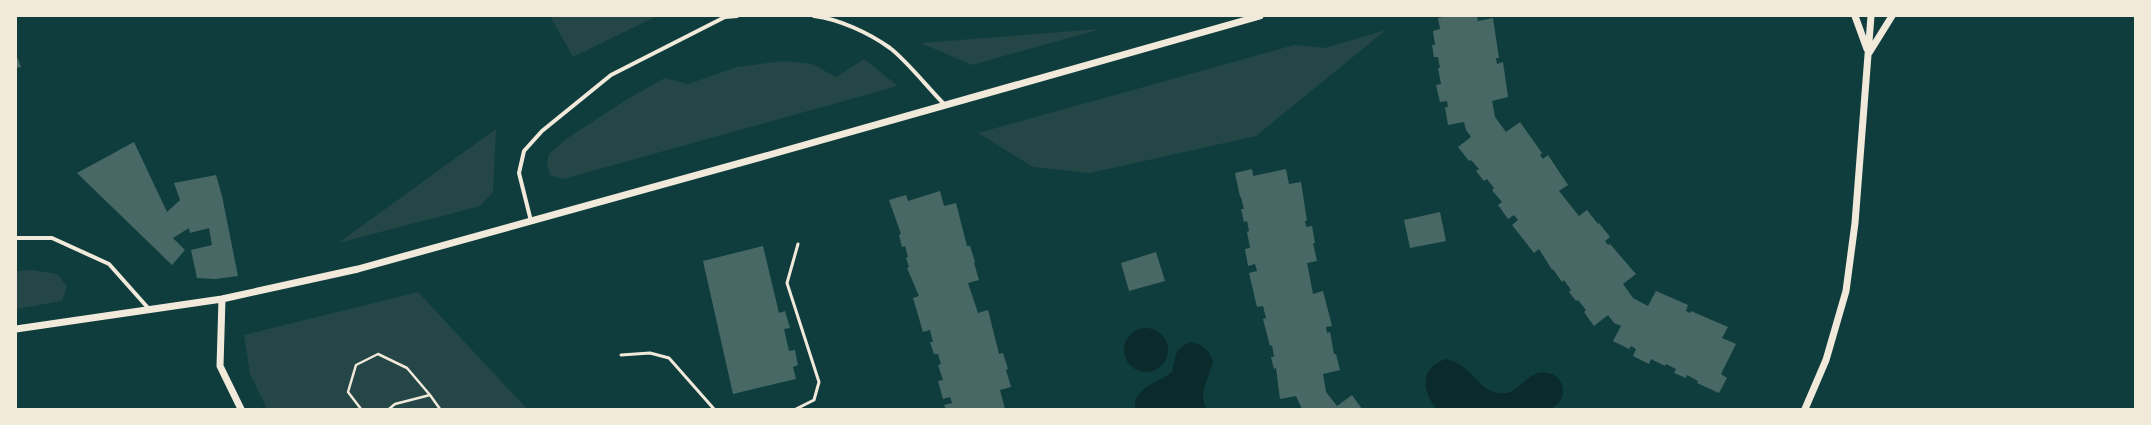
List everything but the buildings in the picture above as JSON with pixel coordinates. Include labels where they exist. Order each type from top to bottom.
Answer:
[{"type":"street","points":[[531,221],[519,173],[524,151],[542,131],[611,75],[725,17],[737,16]]},
{"type":"street","points":[[814,16],[822,17],[857,29],[890,48],[945,105]]},
{"type":"street","points":[[16,329],[222,299],[358,269],[1260,16]]},
{"type":"street","points":[[1855,16],[1869,53]]},
{"type":"street","points":[[1805,409],[1826,360],[1846,291],[1855,223],[1871,16]]},
{"type":"street","points":[[1869,53],[1892,16]]},
{"type":"street","points":[[16,238],[52,238],[109,264],[149,310]]},
{"type":"street","points":[[222,299],[220,366],[241,409]]},
{"type":"lane","points":[[796,409],[814,400],[819,382],[787,283],[798,244]]},
{"type":"lane","points":[[621,355],[650,352],[669,358],[714,409]]},
{"type":"path","points":[[361,409],[348,392],[356,365],[378,354],[407,368],[430,394],[440,409]]},
{"type":"path","points":[[389,409],[395,404],[430,394]]},
{"type":"shaded area","points":[[550,16],[657,16],[573,57]]},
{"type":"shaded area","points":[[1100,29],[972,65],[921,43]]},
{"type":"shaded area","points":[[1386,30],[1256,136],[1090,173],[1033,167],[978,133],[1294,45],[1325,48]]},
{"type":"shaded area","points":[[864,59],[898,86],[563,179],[550,175],[547,163],[549,154],[566,139],[626,100],[665,78],[688,84],[737,67],[784,61],[812,64],[836,77]]},
{"type":"shaded area","points":[[496,129],[493,192],[480,206],[338,243]]},
{"type":"shaded area","points":[[32,270],[57,274],[67,286],[62,301],[16,309],[16,271]]},
{"type":"shaded area","points":[[418,292],[527,409],[267,409],[250,374],[244,335]]},
{"type":"shaded area","points":[[1142,328],[1150,328],[1162,334],[1168,346],[1168,354],[1162,366],[1150,372],[1142,372],[1130,366],[1124,354],[1124,346],[1130,334]]},
{"type":"shaded area","points":[[1190,342],[1199,344],[1205,348],[1210,354],[1213,362],[1203,392],[1204,403],[1207,409],[1135,409],[1135,402],[1138,395],[1148,386],[1172,372],[1176,354],[1181,348]]},
{"type":"shaded area","points":[[1446,359],[1462,366],[1479,383],[1491,391],[1499,393],[1511,392],[1534,375],[1539,373],[1547,373],[1554,375],[1559,380],[1562,385],[1563,392],[1557,404],[1550,409],[1437,409],[1428,395],[1426,380],[1431,368],[1437,363]]}]
